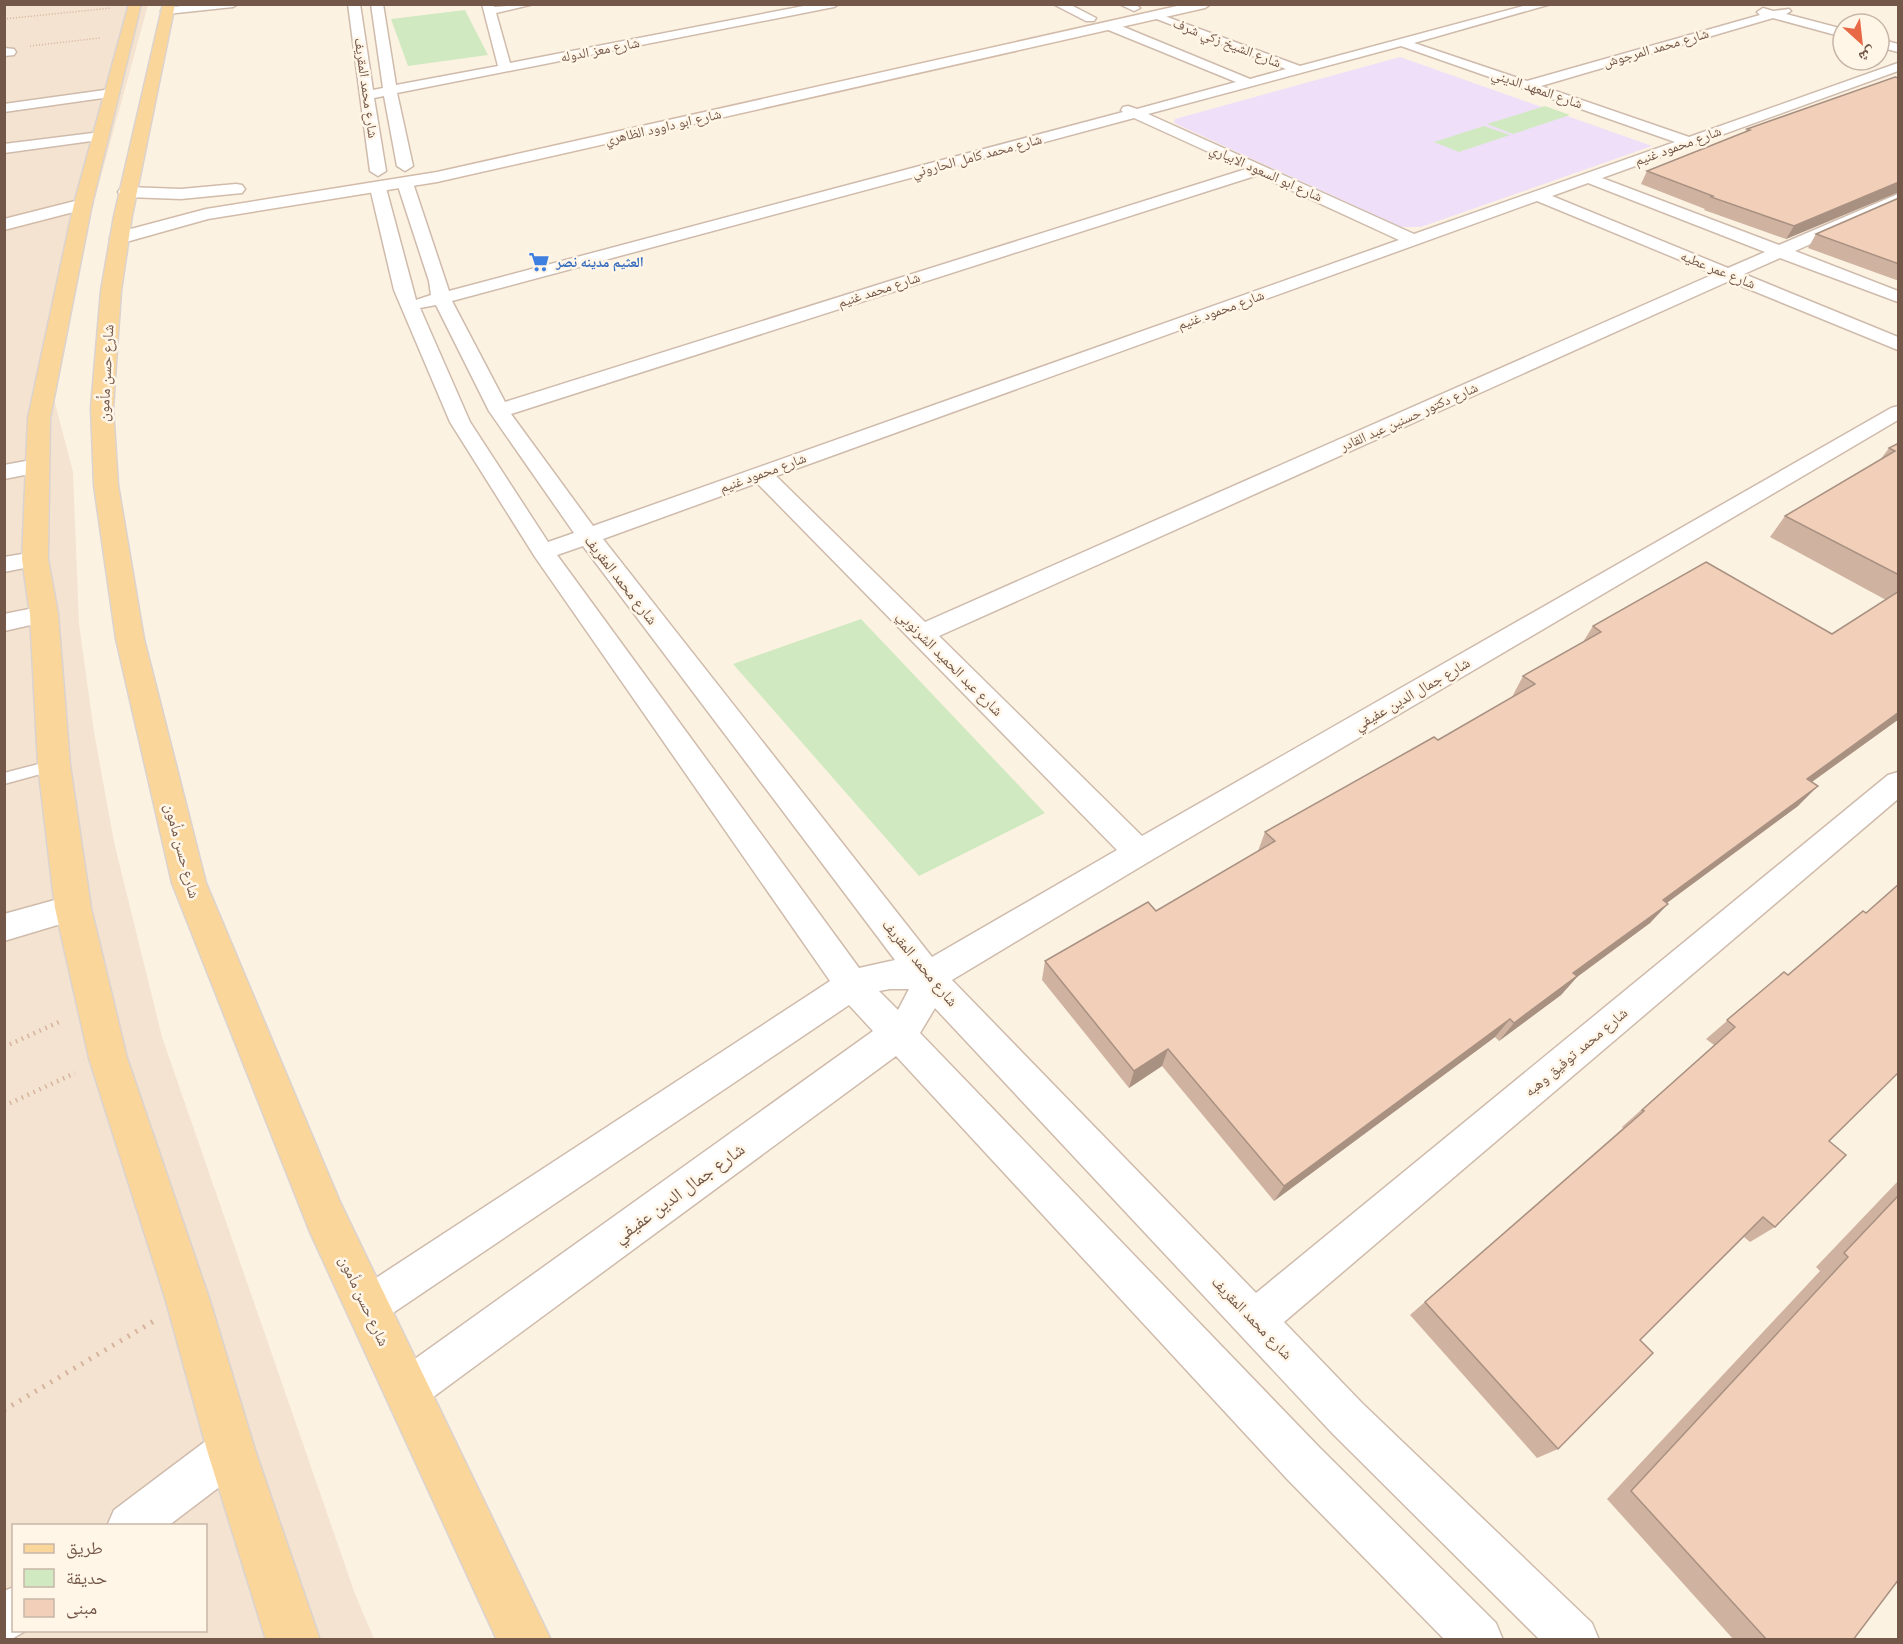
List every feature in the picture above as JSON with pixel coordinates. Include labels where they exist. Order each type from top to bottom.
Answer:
[{"type":"main road","name":"شارع حسن مأمون","points":[[168,8],[119,238],[111,291],[102,408],[106,484],[130,639],[189,883],[320,1206],[525,1640]]},
{"type":"main road","points":[[133,15],[100,136],[72,224],[39,418],[37,466],[20,562],[44,614],[54,765],[73,908],[108,1058],[188,1301],[231,1450],[293,1640]]},
{"type":"street","points":[[168,8],[233,4]]},
{"type":"street","name":"شارع محمد المقريف","points":[[354,4],[366,91],[443,286],[499,411],[588,537],[928,977],[1347,1418],[1575,1640]]},
{"type":"street","name":"شارع محمد المقريف","points":[[377,4],[389,87],[406,298],[460,422],[543,552],[852,984],[1304,1464],[1479,1640]]},
{"type":"street","points":[[504,64],[489,8],[529,4]]},
{"type":"street","name":"شارع معز الدوله","points":[[366,91],[795,4]]},
{"type":"street","name":"شارع معز الدوله","points":[[504,64],[834,4]]},
{"type":"street","points":[[1058,4],[1090,18]]},
{"type":"street","name":"شارع ابو داوود الظاهري","points":[[119,238],[183,219],[397,174],[715,115],[1110,26],[1153,10],[1205,4]]},
{"type":"street","name":"شارع محمد كامل الحاروني","points":[[726,207],[1508,4]]},
{"type":"street","name":"شارع محمد كامل الحاروني","points":[[406,298],[443,286],[1136,114],[1546,4]]},
{"type":"street","name":"شارع ابو داوود الظاهري","points":[[473,153],[1090,18],[1129,6],[1153,10]]},
{"type":"street","points":[[1756,7],[1831,29]]},
{"type":"street","name":"شارع الشيخ زكي شرف","points":[[1153,10],[1300,70]]},
{"type":"street","points":[[1779,13],[1831,24]]},
{"type":"street","name":"شارع محمد المرجوش","points":[[1526,86],[1779,13]]},
{"type":"street","name":"شارع الشيخ زكي شرف","points":[[1110,26],[1249,83]]},
{"type":"street","name":"شارع المعهد الديني","points":[[1383,37],[1690,142]]},
{"type":"street","name":"شارع محمود غنيم","points":[[543,552],[1899,67]]},
{"type":"street","points":[[1869,78],[1888,83]]},
{"type":"street","points":[[4,108],[112,93]]},
{"type":"street","points":[[699,104],[715,115]]},
{"type":"street","name":"شارع ابو السعود الابياري","points":[[1118,105],[1415,241]]},
{"type":"street","points":[[4,149],[100,136]]},
{"type":"street","name":"شارع محمد غنيم","points":[[499,411],[1259,170]]},
{"type":"street","name":"شارع ابو داوود الظاهري","points":[[334,178],[397,174]]},
{"type":"street","points":[[1588,178],[1899,297]]},
{"type":"street","points":[[127,192],[181,194],[247,188],[233,192],[225,200],[232,205],[244,207]]},
{"type":"street","name":"شارع عمر عطيه","points":[[1538,196],[1899,344]]},
{"type":"street","name":"شارع دكتور حسنين عبد القادر","points":[[921,634],[1899,199]]},
{"type":"street","points":[[4,226],[72,224]]},
{"type":"street","points":[[4,226],[9,230],[4,235]]},
{"type":"street","points":[[4,235],[38,234]]},
{"type":"street","name":"شارع جمال الدين عفيفي","points":[[406,1391],[898,1033],[913,1018],[920,1006],[926,992],[928,977],[1139,852],[1894,419]]},
{"type":"street","points":[[4,472],[37,466]]},
{"type":"street","name":"شارع عبد الحميد الشرنوبي","points":[[761,474],[1139,852]]},
{"type":"street","points":[[4,623],[44,614]]},
{"type":"street","name":"شارع محمد توفيق وهبه","points":[[1254,1321],[1899,783]]},
{"type":"street","points":[[4,928],[73,908]]},
{"type":"street","points":[[367,1307],[852,984],[882,974],[913,974],[928,977]]},
{"type":"street","points":[[133,1524],[231,1450]]},
{"type":"lane","points":[[4,779],[54,765]]},
{"type":"path","points":[[4,19],[133,15]]},
{"type":"path","points":[[7,52],[133,15]]},
{"type":"path","points":[[4,1047],[96,1005]]},
{"type":"path","points":[[4,1106],[108,1058]]},
{"type":"path","points":[[4,1410],[188,1301]]},
{"type":"shaded area","points":[[5,5],[148,5],[89,220],[55,371],[55,403],[73,472],[79,624],[94,732],[114,842],[162,1037],[355,1594],[374,1639],[5,1640]]},
{"type":"shaded area","points":[[1400,57],[1652,146],[1421,227],[1401,227],[1174,123],[1175,119]]},
{"type":"green space","points":[[465,10],[488,55],[408,66],[391,19]]},
{"type":"green space","points":[[1545,106],[1570,115],[1513,134],[1487,124]]},
{"type":"green space","points":[[1484,126],[1510,135],[1459,152],[1434,142]]},
{"type":"green space","points":[[861,619],[1045,813],[919,876],[733,664]]},
{"type":"building","points":[[1895,77],[1899,78],[1899,182],[1794,226],[1711,197],[1713,196],[1647,171],[1750,130],[1747,129]]},
{"type":"building","points":[[1899,198],[1899,264],[1816,234]]},
{"type":"building","points":[[1899,443],[1899,575],[1785,516],[1895,451],[1889,448]]},
{"type":"building","points":[[1706,562],[1832,634],[1899,591],[1899,712],[1807,779],[1818,786],[1663,900],[1668,904],[1573,973],[1577,976],[1514,1023],[1510,1019],[1284,1186],[1168,1049],[1134,1071],[1045,961],[1148,902],[1156,911],[1275,841],[1265,832],[1434,737],[1438,740],[1535,684],[1523,676],[1601,632],[1593,626]]},
{"type":"building","points":[[1899,884],[1899,1072],[1829,1141],[1846,1155],[1775,1227],[1763,1217],[1640,1340],[1653,1353],[1558,1449],[1425,1302],[1644,1111],[1642,1110],[1735,1027],[1727,1020],[1784,972],[1788,975],[1863,911],[1866,913]]},
{"type":"building","points":[[1899,1195],[1899,1579],[1853,1640],[1767,1640],[1631,1491],[1848,1257],[1844,1253]]},
{"type":"place","name":"العثيم مدينه نصر","points":[[539,262]]}]
